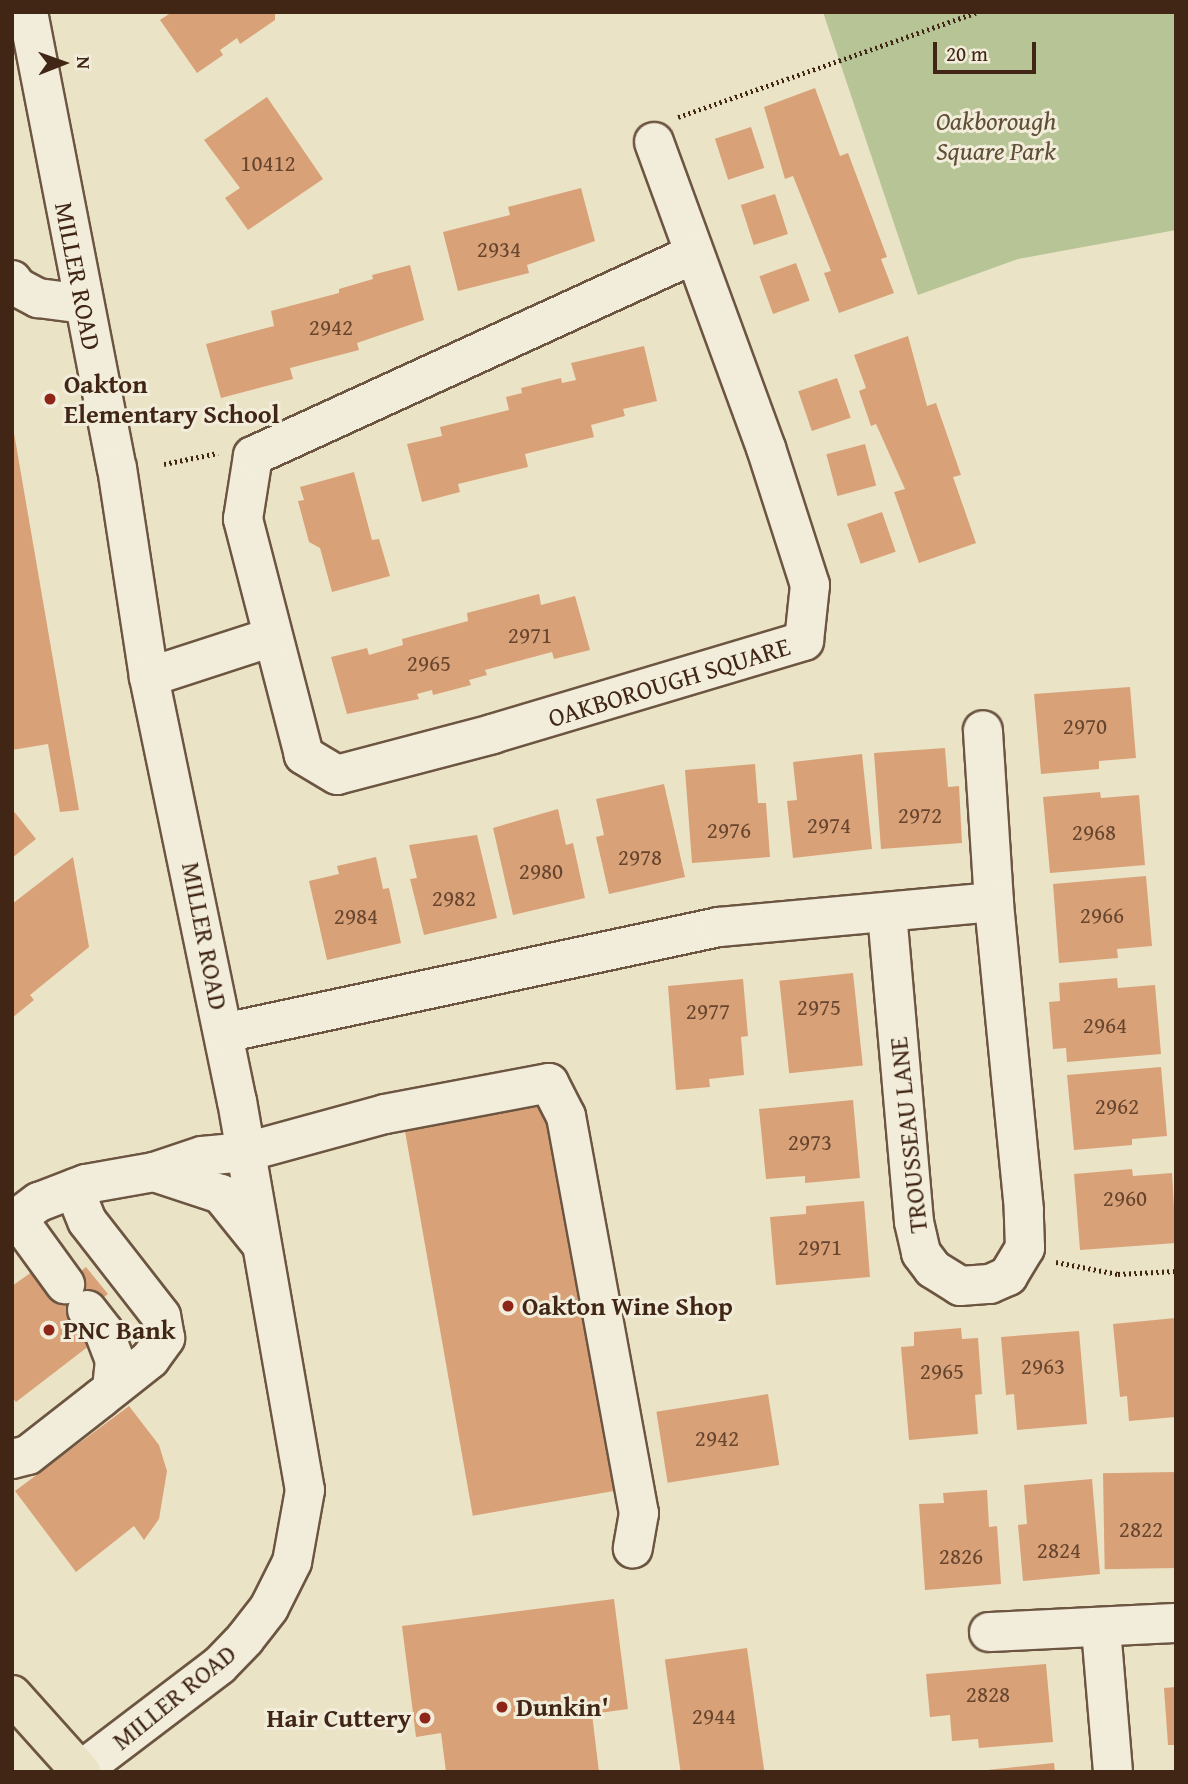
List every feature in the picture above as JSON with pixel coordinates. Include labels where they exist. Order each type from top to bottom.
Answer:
[{"type":"main road","points":[[12,1695],[80,1771]]},
{"type":"street","name":"MILLER ROAD","points":[[29,12],[117,468],[149,677],[224,1032],[264,1246],[304,1490],[292,1562],[269,1608],[220,1665],[80,1771]]},
{"type":"street","name":"OAKBOROUGH SQUARE","points":[[654,142],[693,255],[766,448],[810,585],[804,641],[493,734],[337,775],[304,755],[243,519],[253,456],[693,255]]},
{"type":"street","points":[[12,280],[17,288],[38,298],[84,304]]},
{"type":"street","points":[[149,677],[272,637]]},
{"type":"street","name":"TROUSSEAU LANE","points":[[887,913],[914,1222],[921,1253],[933,1269],[960,1286],[990,1284],[1008,1276],[1025,1248],[994,902],[983,730]]},
{"type":"street","points":[[224,1032],[719,927],[994,902]]},
{"type":"street","points":[[112,1389],[115,1360],[104,1332],[15,1220],[39,1202],[74,1189],[154,1172],[202,1156],[246,1152],[355,1123],[549,1083],[566,1116],[639,1513],[633,1548]]},
{"type":"street","points":[[154,1172],[221,1194],[264,1246]]},
{"type":"street","points":[[12,1460],[28,1455],[150,1359],[165,1338],[162,1316],[88,1221],[74,1189]]},
{"type":"street","points":[[989,1632],[1101,1629],[1176,1623]]},
{"type":"street","points":[[1101,1629],[1113,1772]]},
{"type":"path","points":[[654,142],[675,118],[978,12]]},
{"type":"path","points":[[164,464],[230,451]]},
{"type":"path","points":[[1051,1261],[1118,1274],[1176,1270]]},
{"type":"green space","name":"Oakborough Square Park","points":[[823,12],[1176,12],[1176,230],[1018,259],[918,295]]},
{"type":"building","points":[[172,12],[275,12],[275,20],[240,44],[237,38],[220,50],[223,55],[197,73],[160,20]]},
{"type":"building","points":[[815,88],[840,156],[848,153],[887,257],[881,259],[894,293],[839,313],[824,273],[831,271],[793,176],[785,179],[764,107]]},
{"type":"building","points":[[267,97],[323,179],[248,230],[225,198],[240,188],[204,140]]},
{"type":"building","points":[[751,127],[764,168],[728,180],[715,139]]},
{"type":"building","points":[[581,188],[595,241],[527,265],[529,273],[458,291],[443,232],[510,215],[508,207]]},
{"type":"building","points":[[775,194],[788,234],[754,245],[741,205]]},
{"type":"building","points":[[796,263],[810,301],[773,314],[759,276]]},
{"type":"building","points":[[410,265],[424,320],[357,343],[359,350],[290,368],[293,379],[221,398],[206,344],[274,326],[271,311],[339,293],[339,289],[373,279],[372,275]]},
{"type":"building","points":[[908,336],[927,406],[936,403],[961,475],[953,477],[976,543],[919,563],[894,492],[905,489],[876,424],[871,426],[859,391],[866,388],[854,355]]},
{"type":"building","points":[[644,346],[657,401],[623,409],[625,416],[591,425],[594,437],[525,454],[528,467],[458,484],[460,492],[422,502],[407,444],[442,436],[440,427],[509,410],[506,397],[522,393],[521,388],[561,378],[562,383],[576,380],[571,363]]},
{"type":"building","points":[[837,378],[851,418],[812,431],[798,391]]},
{"type":"building","points":[[14,433],[79,810],[60,812],[48,744],[12,750]]},
{"type":"building","points":[[865,444],[876,486],[837,496],[826,454]]},
{"type":"building","points":[[354,472],[372,540],[379,539],[390,576],[332,592],[320,548],[309,542],[298,501],[304,500],[300,487]]},
{"type":"building","points":[[882,512],[896,552],[861,564],[847,524]]},
{"type":"building","points":[[539,594],[541,605],[575,596],[590,650],[554,659],[552,652],[485,670],[487,675],[469,680],[471,685],[433,695],[432,690],[417,694],[419,699],[347,714],[331,657],[367,648],[369,655],[403,645],[402,639],[468,621],[467,613]]},
{"type":"building","points":[[1130,687],[1136,758],[1099,761],[1099,769],[1041,774],[1034,694]]},
{"type":"building","points":[[945,748],[948,787],[959,786],[962,843],[881,849],[874,753]]},
{"type":"building","points":[[862,754],[872,849],[793,858],[787,801],[797,800],[793,762]]},
{"type":"building","points":[[755,764],[758,803],[766,803],[770,857],[692,863],[685,770]]},
{"type":"building","points":[[664,784],[685,877],[609,894],[596,837],[604,835],[596,799]]},
{"type":"building","points":[[1100,792],[1101,798],[1139,795],[1145,865],[1050,873],[1043,797]]},
{"type":"building","points":[[12,809],[36,839],[12,858]]},
{"type":"building","points":[[558,809],[566,845],[573,843],[585,898],[513,915],[493,828]]},
{"type":"building","points":[[477,835],[497,918],[424,935],[410,879],[417,878],[409,845]]},
{"type":"building","points":[[73,857],[89,947],[30,995],[34,1000],[12,1018],[12,904]]},
{"type":"building","points":[[376,857],[383,889],[389,888],[401,943],[327,960],[309,881],[339,874],[337,866]]},
{"type":"building","points":[[1146,876],[1152,946],[1117,949],[1118,958],[1059,963],[1053,884]]},
{"type":"building","points":[[853,973],[863,1065],[789,1073],[779,981]]},
{"type":"building","points":[[1117,978],[1118,988],[1155,985],[1161,1054],[1067,1062],[1066,1048],[1053,1049],[1049,1002],[1060,1001],[1059,983]]},
{"type":"building","points":[[743,979],[748,1036],[741,1037],[744,1075],[709,1079],[710,1087],[676,1090],[668,986]]},
{"type":"building","points":[[1161,1067],[1167,1136],[1132,1139],[1132,1145],[1074,1150],[1067,1075]]},
{"type":"building","name":"Oakton Wine Shop","points":[[544,1096],[614,1491],[473,1516],[403,1121]]},
{"type":"building","points":[[853,1100],[860,1178],[805,1183],[805,1176],[766,1179],[759,1109]]},
{"type":"building","points":[[1132,1169],[1133,1176],[1172,1173],[1176,1243],[1080,1250],[1074,1174]]},
{"type":"building","points":[[864,1201],[870,1277],[776,1285],[770,1217],[806,1214],[806,1206]]},
{"type":"building","name":"PNC Bank","points":[[86,1267],[108,1294],[76,1318],[94,1342],[16,1402],[12,1397],[12,1286],[36,1269],[55,1293]]},
{"type":"building","points":[[1176,1318],[1176,1417],[1129,1421],[1127,1396],[1120,1397],[1113,1324]]},
{"type":"building","points":[[961,1328],[962,1339],[978,1338],[982,1394],[975,1395],[978,1434],[909,1440],[901,1347],[914,1346],[914,1332]]},
{"type":"building","points":[[1079,1331],[1087,1424],[1017,1430],[1014,1394],[1006,1395],[1001,1337]]},
{"type":"building","points":[[768,1394],[779,1465],[668,1483],[656,1412]]},
{"type":"building","points":[[129,1406],[159,1445],[167,1471],[159,1519],[144,1540],[134,1526],[76,1572],[15,1491]]},
{"type":"building","points":[[1175,1472],[1176,1568],[1105,1569],[1103,1473]]},
{"type":"building","points":[[1092,1479],[1100,1574],[1023,1581],[1018,1525],[1027,1524],[1024,1485]]},
{"type":"building","points":[[987,1490],[989,1527],[997,1526],[1001,1584],[925,1590],[919,1504],[944,1503],[943,1493]]},
{"type":"building","points":[[614,1599],[628,1709],[592,1714],[599,1772],[446,1772],[441,1733],[416,1737],[402,1626]]},
{"type":"building","points":[[747,1648],[764,1772],[681,1772],[665,1660]]},
{"type":"building","points":[[1046,1664],[1053,1742],[979,1748],[978,1739],[952,1741],[950,1715],[930,1717],[926,1674]]},
{"type":"building","points":[[1176,1687],[1176,1745],[1168,1745],[1164,1688]]},
{"type":"building","points":[[1054,1763],[1055,1772],[987,1772],[987,1770]]},
{"type":"place","name":"Oakton Elementary School","points":[[50,399]]},
{"type":"place","name":"Oakton Wine Shop","points":[[508,1306]]},
{"type":"place","name":"PNC Bank","points":[[49,1330]]},
{"type":"place","name":"Dunkin'","points":[[502,1707]]},
{"type":"place","name":"Hair Cuttery","points":[[425,1718]]}]
